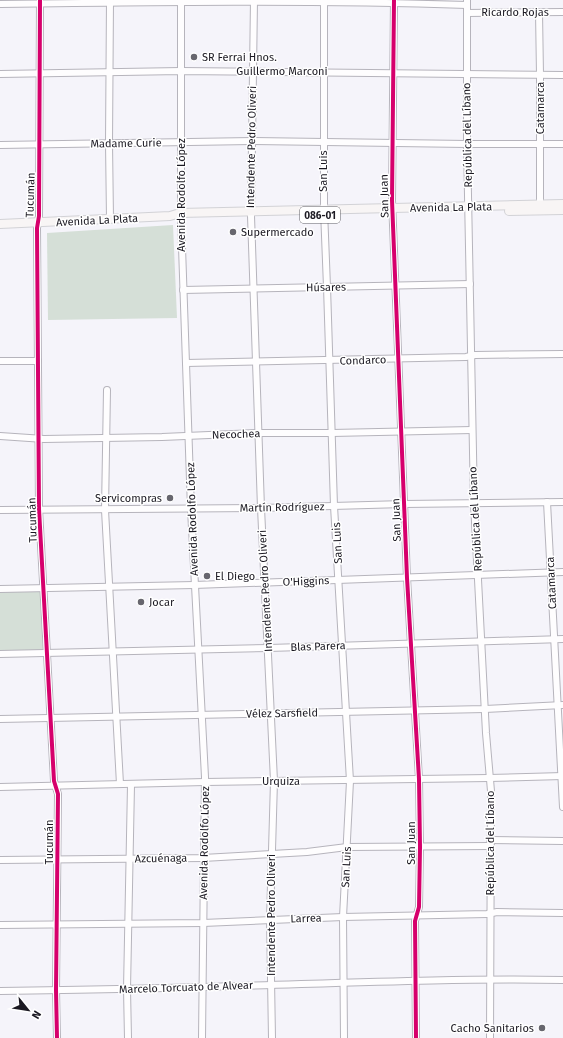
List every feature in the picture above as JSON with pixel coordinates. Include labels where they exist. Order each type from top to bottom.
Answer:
[{"type":"main road","name":"Avenida La Plata","points":[[469,209],[540,204],[563,204]]},
{"type":"main road","name":"Avenida La Plata","points":[[0,224],[170,216],[393,210],[563,210]]},
{"type":"street","name":"Ricardo Rojas","points":[[0,4],[110,1],[467,2]]},
{"type":"street","points":[[110,1],[110,219]]},
{"type":"street","name":"Avenida Rodolfo López","points":[[181,1],[180,216],[194,585],[205,782],[202,1038]]},
{"type":"street","name":"Intendente Pedro Oliveri","points":[[254,1],[251,214],[261,508],[269,648],[274,781],[270,920],[272,1038]]},
{"type":"street","name":"San Luis","points":[[324,1],[324,212],[334,506],[350,781],[342,917],[344,1038]]},
{"type":"street","name":"San Juan","points":[[394,1],[392,142],[393,210],[407,578],[419,780],[419,907],[416,915],[415,926],[416,1038]]},
{"type":"street","name":"Tucumán","points":[[40,2],[40,216],[38,222],[39,510],[54,782],[58,794],[57,1038]]},
{"type":"street","name":"República del Líbano","points":[[467,2],[466,73],[474,503],[489,778],[491,791],[490,1038]]},
{"type":"street","name":"Catamarca","points":[[539,12],[540,204]]},
{"type":"street","name":"Ricardo Rojas","points":[[467,13],[563,12]]},
{"type":"street","name":"Guillermo Marconi","points":[[0,74],[252,71],[563,75]]},
{"type":"street","name":"Madame Curie","points":[[0,145],[252,141],[563,144]]},
{"type":"street","name":"Húsares","points":[[183,290],[470,284]]},
{"type":"street","name":"Condarco","points":[[186,363],[329,361],[563,354]]},
{"type":"street","points":[[0,361],[38,361]]},
{"type":"street","points":[[107,390],[105,510],[108,587],[120,784]]},
{"type":"street","name":"Necochea","points":[[0,436],[39,439],[472,430]]},
{"type":"street","name":"Catamarca","points":[[547,502],[554,640],[560,706],[563,807]]},
{"type":"street","name":"Martín Rodríguez","points":[[0,510],[191,509],[563,502]]},
{"type":"street","name":"O'Higgins","points":[[0,589],[265,583],[563,572]]},
{"type":"street","name":"Blas Parera","points":[[0,654],[482,643],[563,639]]},
{"type":"street","name":"Vélez Sarsfield","points":[[0,719],[416,711],[560,706]]},
{"type":"street","name":"Urquiza","points":[[0,787],[205,782],[419,780],[562,776]]},
{"type":"street","points":[[128,1038],[126,989],[130,785]]},
{"type":"street","name":"Azcuénaga","points":[[0,860],[203,858],[307,852],[347,847],[420,847],[563,841]]},
{"type":"street","name":"Larrea","points":[[0,925],[203,923],[342,917],[491,913],[563,913]]},
{"type":"street","name":"Marcelo Torcuato de Alvear","points":[[0,992],[490,978],[563,980]]},
{"type":"shaded area","points":[[173,225],[177,318],[48,320],[47,233]]},
{"type":"shaded area","points":[[44,588],[48,653],[0,654],[0,589]]},
{"type":"cycle path","points":[[40,0],[39,216],[37,228],[39,509],[54,781],[58,794],[57,1038]]},
{"type":"cycle path","points":[[394,0],[392,200],[407,578],[419,779],[419,907],[415,921],[416,1038]]},
{"type":"place","name":"SR Ferrai Hnos.","points":[[194,57]]},
{"type":"place","name":"Supermercado","points":[[233,232]]},
{"type":"place","name":"Servicompras","points":[[170,498]]},
{"type":"place","name":"El Diego","points":[[207,576]]},
{"type":"place","name":"Jocar","points":[[141,602]]},
{"type":"place","name":"Cacho Sanitarios","points":[[542,1028]]}]
